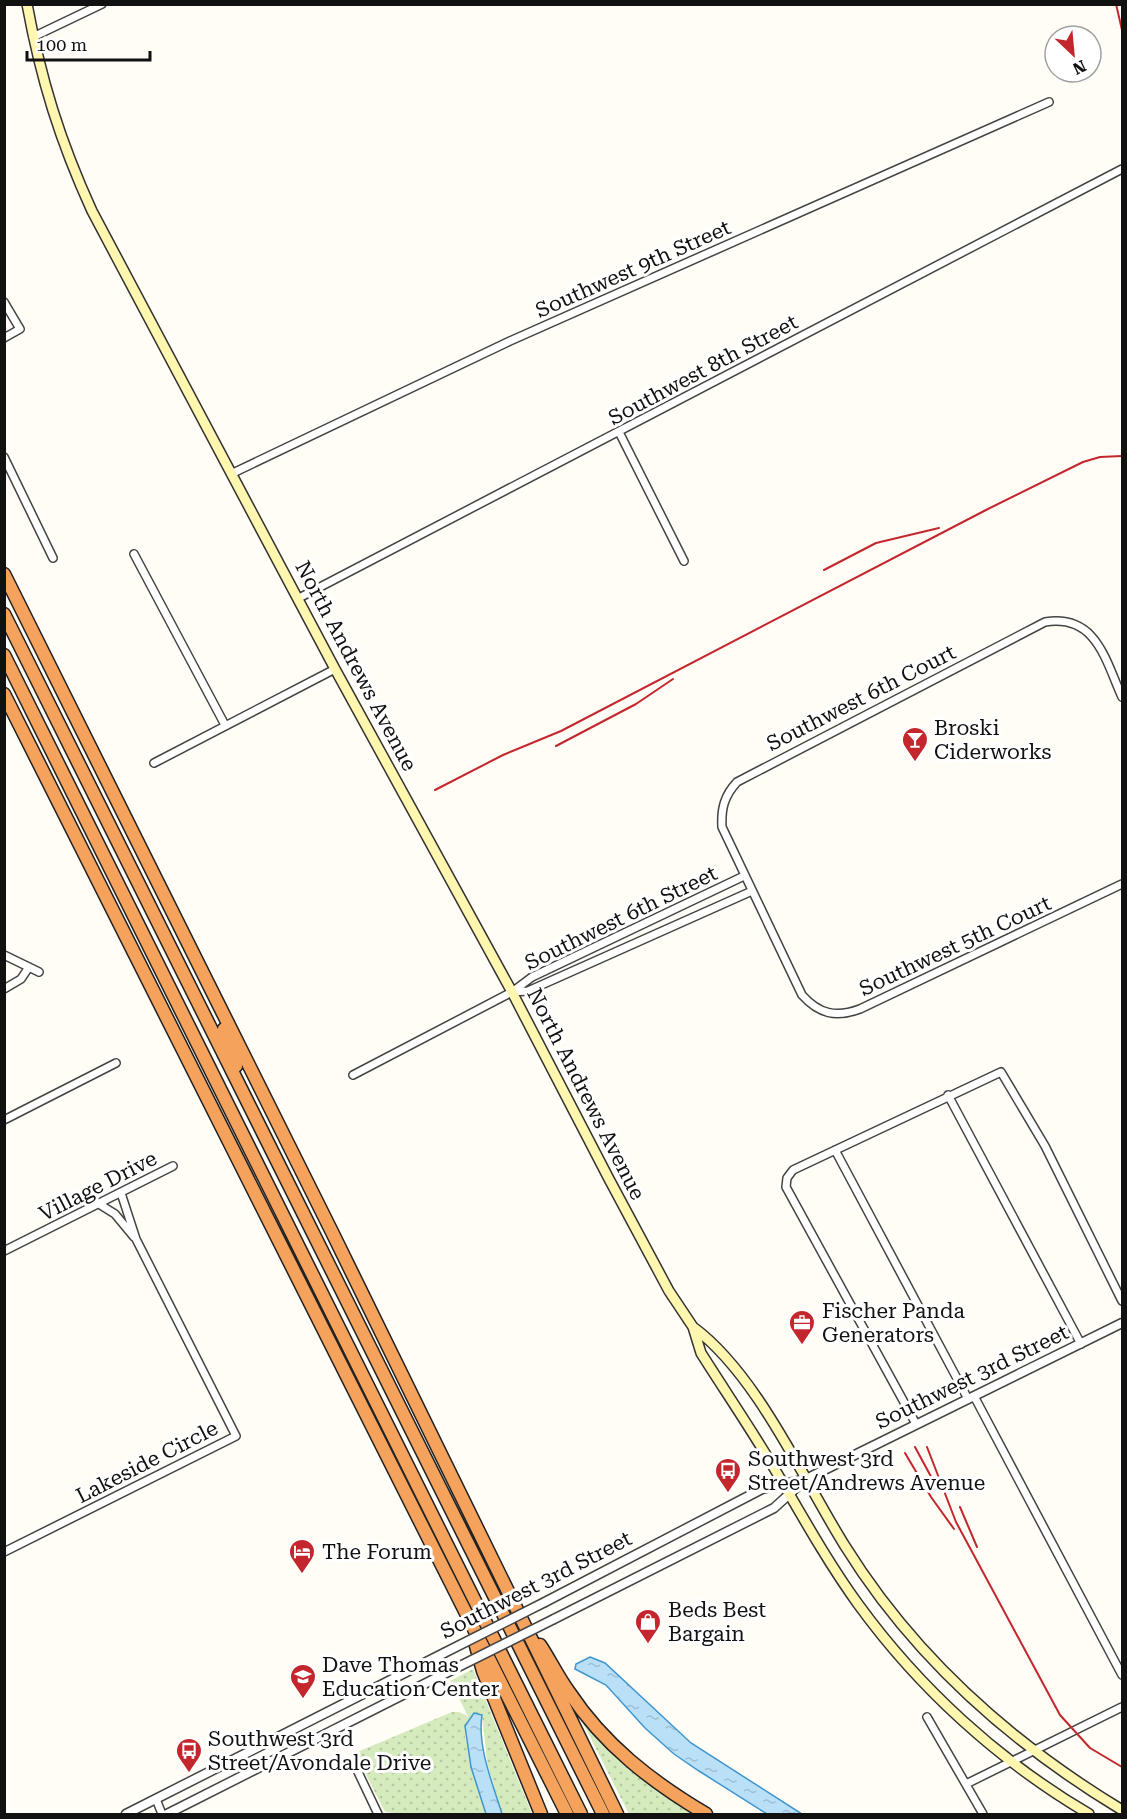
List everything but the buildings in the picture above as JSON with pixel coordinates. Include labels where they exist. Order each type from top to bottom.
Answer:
[{"type":"highway","points":[[4,574],[352,1272],[501,1583],[617,1815]]},
{"type":"highway","points":[[4,614],[603,1815]]},
{"type":"highway","points":[[4,655],[581,1815]]},
{"type":"highway","points":[[4,694],[567,1815]]},
{"type":"highway","points":[[33,751],[98,843]]},
{"type":"highway","points":[[210,987],[251,1110]]},
{"type":"highway","points":[[501,1583],[569,1693],[599,1731],[645,1774],[706,1815]]},
{"type":"highway","points":[[466,1610],[483,1671],[541,1815]]},
{"type":"main road","name":"North Andrews Avenue","points":[[27,4],[45,90],[68,159],[92,211],[335,669],[512,992],[648,1252],[693,1327],[701,1353],[834,1569],[887,1640],[948,1707],[1012,1762],[1089,1815]]},
{"type":"main road","name":"North Andrews Avenue","points":[[693,1327],[714,1342],[741,1378],[806,1479],[846,1548],[903,1627],[964,1692],[1033,1751],[1122,1809]]},
{"type":"street","points":[[33,37],[102,4]]},
{"type":"street","name":"Southwest 9th Street","points":[[232,473],[510,341],[1049,102]]},
{"type":"street","name":"Southwest 8th Street","points":[[299,598],[1122,169]]},
{"type":"street","points":[[4,302],[20,329],[4,338]]},
{"type":"street","points":[[619,432],[684,561]]},
{"type":"street","points":[[4,457],[53,558]]},
{"type":"street","points":[[134,554],[225,725]]},
{"type":"street","name":"Southwest 6th Court","points":[[744,876],[722,826],[724,801],[737,783],[1045,622],[1069,621],[1082,626],[1089,632],[1098,645],[1122,697]]},
{"type":"street","points":[[154,763],[335,669]]},
{"type":"street","points":[[744,876],[752,891]]},
{"type":"street","name":"Southwest 6th Street","points":[[353,1075],[512,992],[532,977],[744,876]]},
{"type":"street","name":"Southwest 5th Court","points":[[752,891],[802,995],[824,1013],[848,1014],[1122,885]]},
{"type":"street","name":"Southwest 6th Street","points":[[512,992],[528,991],[752,891]]},
{"type":"street","points":[[4,955],[39,972]]},
{"type":"street","points":[[4,989],[21,979],[29,967]]},
{"type":"street","points":[[4,1120],[116,1062]]},
{"type":"street","points":[[916,1424],[786,1187],[787,1178],[793,1170],[1001,1072],[1006,1077],[1122,1301]]},
{"type":"street","points":[[948,1095],[1081,1344]]},
{"type":"street","points":[[835,1150],[1122,1675]]},
{"type":"street","name":"Village Drive","points":[[4,1251],[173,1166]]},
{"type":"street","name":"Lakeside Circle","points":[[4,1552],[236,1436],[136,1239],[121,1193]]},
{"type":"street","name":"Lakeside Circle","points":[[99,1204],[114,1214],[136,1239]]},
{"type":"street","name":"Southwest 3rd Street","points":[[126,1815],[762,1489],[806,1479],[1122,1323]]},
{"type":"street","name":"Southwest 3rd Street","points":[[167,1815],[774,1508],[806,1479]]},
{"type":"street","points":[[966,1784],[1122,1707]]},
{"type":"street","points":[[927,1717],[983,1815]]},
{"type":"street","points":[[358,1772],[378,1815]]},
{"type":"street","points":[[156,1799],[162,1815]]},
{"type":"green space","points":[[473,1669],[532,1814],[502,1814],[487,1762],[482,1715],[465,1736],[486,1814],[385,1812],[355,1753],[452,1712],[468,1716],[450,1681]]},
{"type":"green space","points":[[585,1722],[641,1778],[694,1814],[629,1814],[583,1723]]},
{"type":"water","points":[[590,1657],[605,1663],[691,1743],[802,1814],[767,1814],[674,1754],[645,1728],[606,1685],[575,1669],[576,1664]]},
{"type":"water","points":[[474,1713],[482,1715],[484,1752],[502,1814],[486,1814],[471,1767],[465,1726]]},
{"type":"railway","points":[[1116,4],[1122,30]]},
{"type":"railway","points":[[435,790],[503,755],[561,731],[1083,462],[1100,457],[1122,456]]},
{"type":"railway","points":[[824,570],[876,543],[939,528]]},
{"type":"railway","points":[[556,746],[636,704],[673,679]]},
{"type":"railway","points":[[915,1447],[935,1484]]},
{"type":"railway","points":[[927,1447],[956,1522],[1060,1715],[1090,1748],[1122,1767]]},
{"type":"railway","points":[[905,1453],[931,1497],[954,1529]]},
{"type":"railway","points":[[960,1507],[977,1547]]},
{"type":"place","name":"Broski Ciderworks","points":[[915,763]]},
{"type":"place","name":"Fischer Panda Generators","points":[[802,1346]]},
{"type":"place","name":"Southwest 3rd Street/Andrews Avenue","points":[[728,1494]]},
{"type":"place","name":"The Forum","points":[[302,1575]]},
{"type":"place","name":"Beds Best Bargain","points":[[648,1645]]},
{"type":"place","name":"Dave Thomas Education Center","points":[[303,1700]]},
{"type":"place","name":"Southwest 3rd Street/Avondale Drive","points":[[189,1774]]}]
